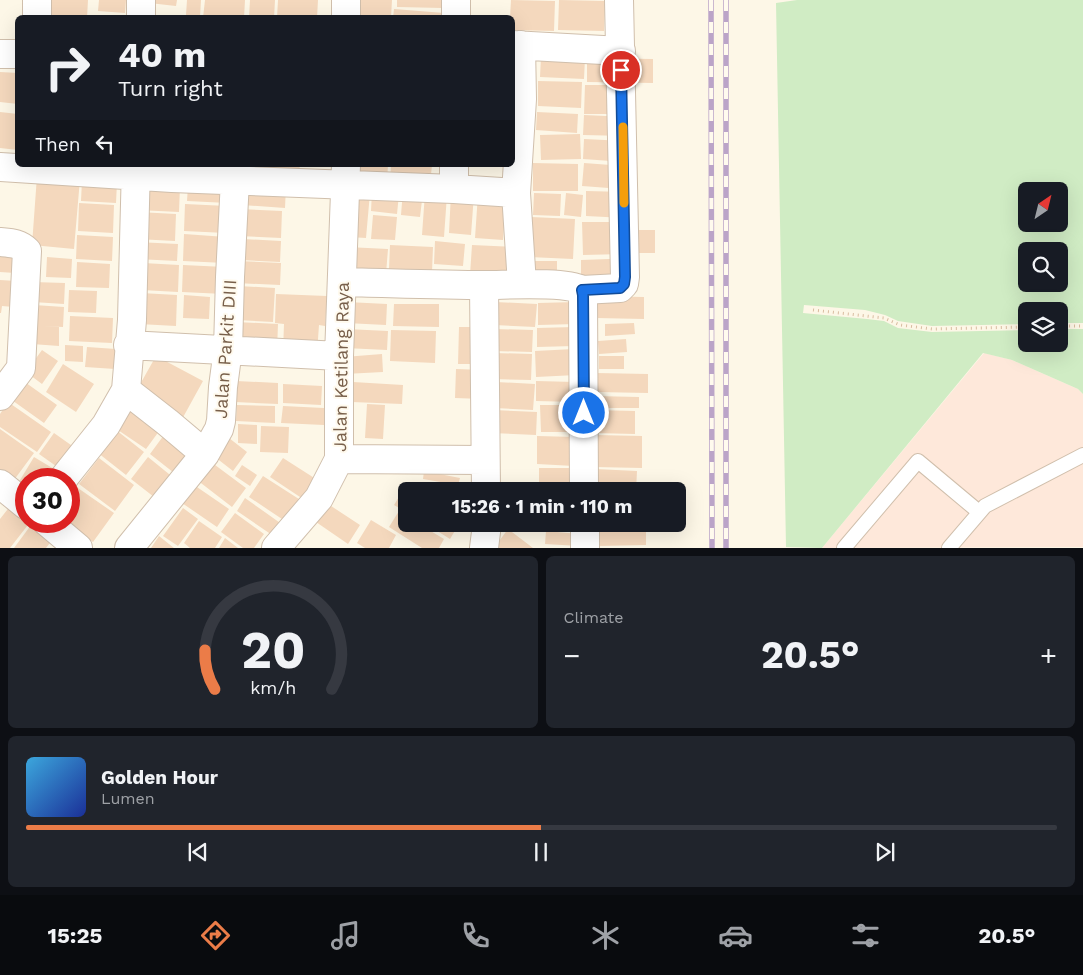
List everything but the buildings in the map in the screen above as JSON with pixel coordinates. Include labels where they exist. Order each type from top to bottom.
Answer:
[{"type":"street","points":[[37,15],[38,0]]},
{"type":"street","points":[[141,0],[141,15]]},
{"type":"street","points":[[346,0],[346,15]]},
{"type":"street","points":[[456,0],[456,15]]},
{"type":"street","points":[[342,282],[522,284],[568,286],[582,290],[620,288],[624,284],[619,0]]},
{"type":"street","points":[[522,284],[516,192],[522,99],[517,45],[621,51]]},
{"type":"street","points":[[0,54],[15,54]]},
{"type":"street","points":[[0,167],[136,171],[235,180],[346,175],[454,177],[516,192]]},
{"type":"street","points":[[72,468],[106,425],[126,390],[128,345],[132,320],[136,171]]},
{"type":"street","name":"Jalan Ketilang Raya","points":[[276,548],[318,498],[340,459],[339,356],[346,175]]},
{"type":"street","name":"Jalan Parkit DIII","points":[[129,548],[205,454],[216,436],[222,421],[223,387],[228,349],[235,180]]},
{"type":"street","points":[[0,242],[21,245],[27,251],[21,368],[0,396]]},
{"type":"street","points":[[484,285],[485,482]]},
{"type":"street","points":[[582,290],[584,482]]},
{"type":"street","points":[[128,345],[339,356]]},
{"type":"street","points":[[126,390],[205,454]]},
{"type":"street","points":[[340,459],[484,460]]},
{"type":"street","points":[[0,484],[15,496]]},
{"type":"street","points":[[484,548],[486,532]]},
{"type":"street","points":[[584,532],[585,548]]},
{"type":"street","points":[[60,533],[78,548]]},
{"type":"lane","points":[[949,548],[985,506],[1083,455]]},
{"type":"lane","points":[[844,548],[918,461],[979,512]]},
{"type":"path","points":[[813,310],[884,318],[900,325],[932,329],[1018,327]]},
{"type":"path","points":[[1068,326],[1083,326]]},
{"type":"shaded area","points":[[984,353],[1012,360],[1078,389],[1083,394],[1083,547],[822,548]]},
{"type":"green space","points":[[797,0],[1083,0],[1083,323],[1068,323],[1068,302],[1018,302],[1018,324],[932,326],[898,321],[885,315],[865,310],[804,305],[803,313],[884,321],[898,328],[932,332],[1018,330],[1018,352],[1068,352],[1068,329],[1083,329],[1083,394],[1078,389],[1012,360],[983,353],[822,548],[786,547],[776,3]]},
{"type":"railway","points":[[711,0],[712,548]]},
{"type":"railway","points":[[726,0],[726,548]]},
{"type":"slow traffic","points":[[623,127],[624,203]]},
{"type":"route","points":[[584,413],[582,290],[620,288],[624,284],[625,277],[621,70]]}]
